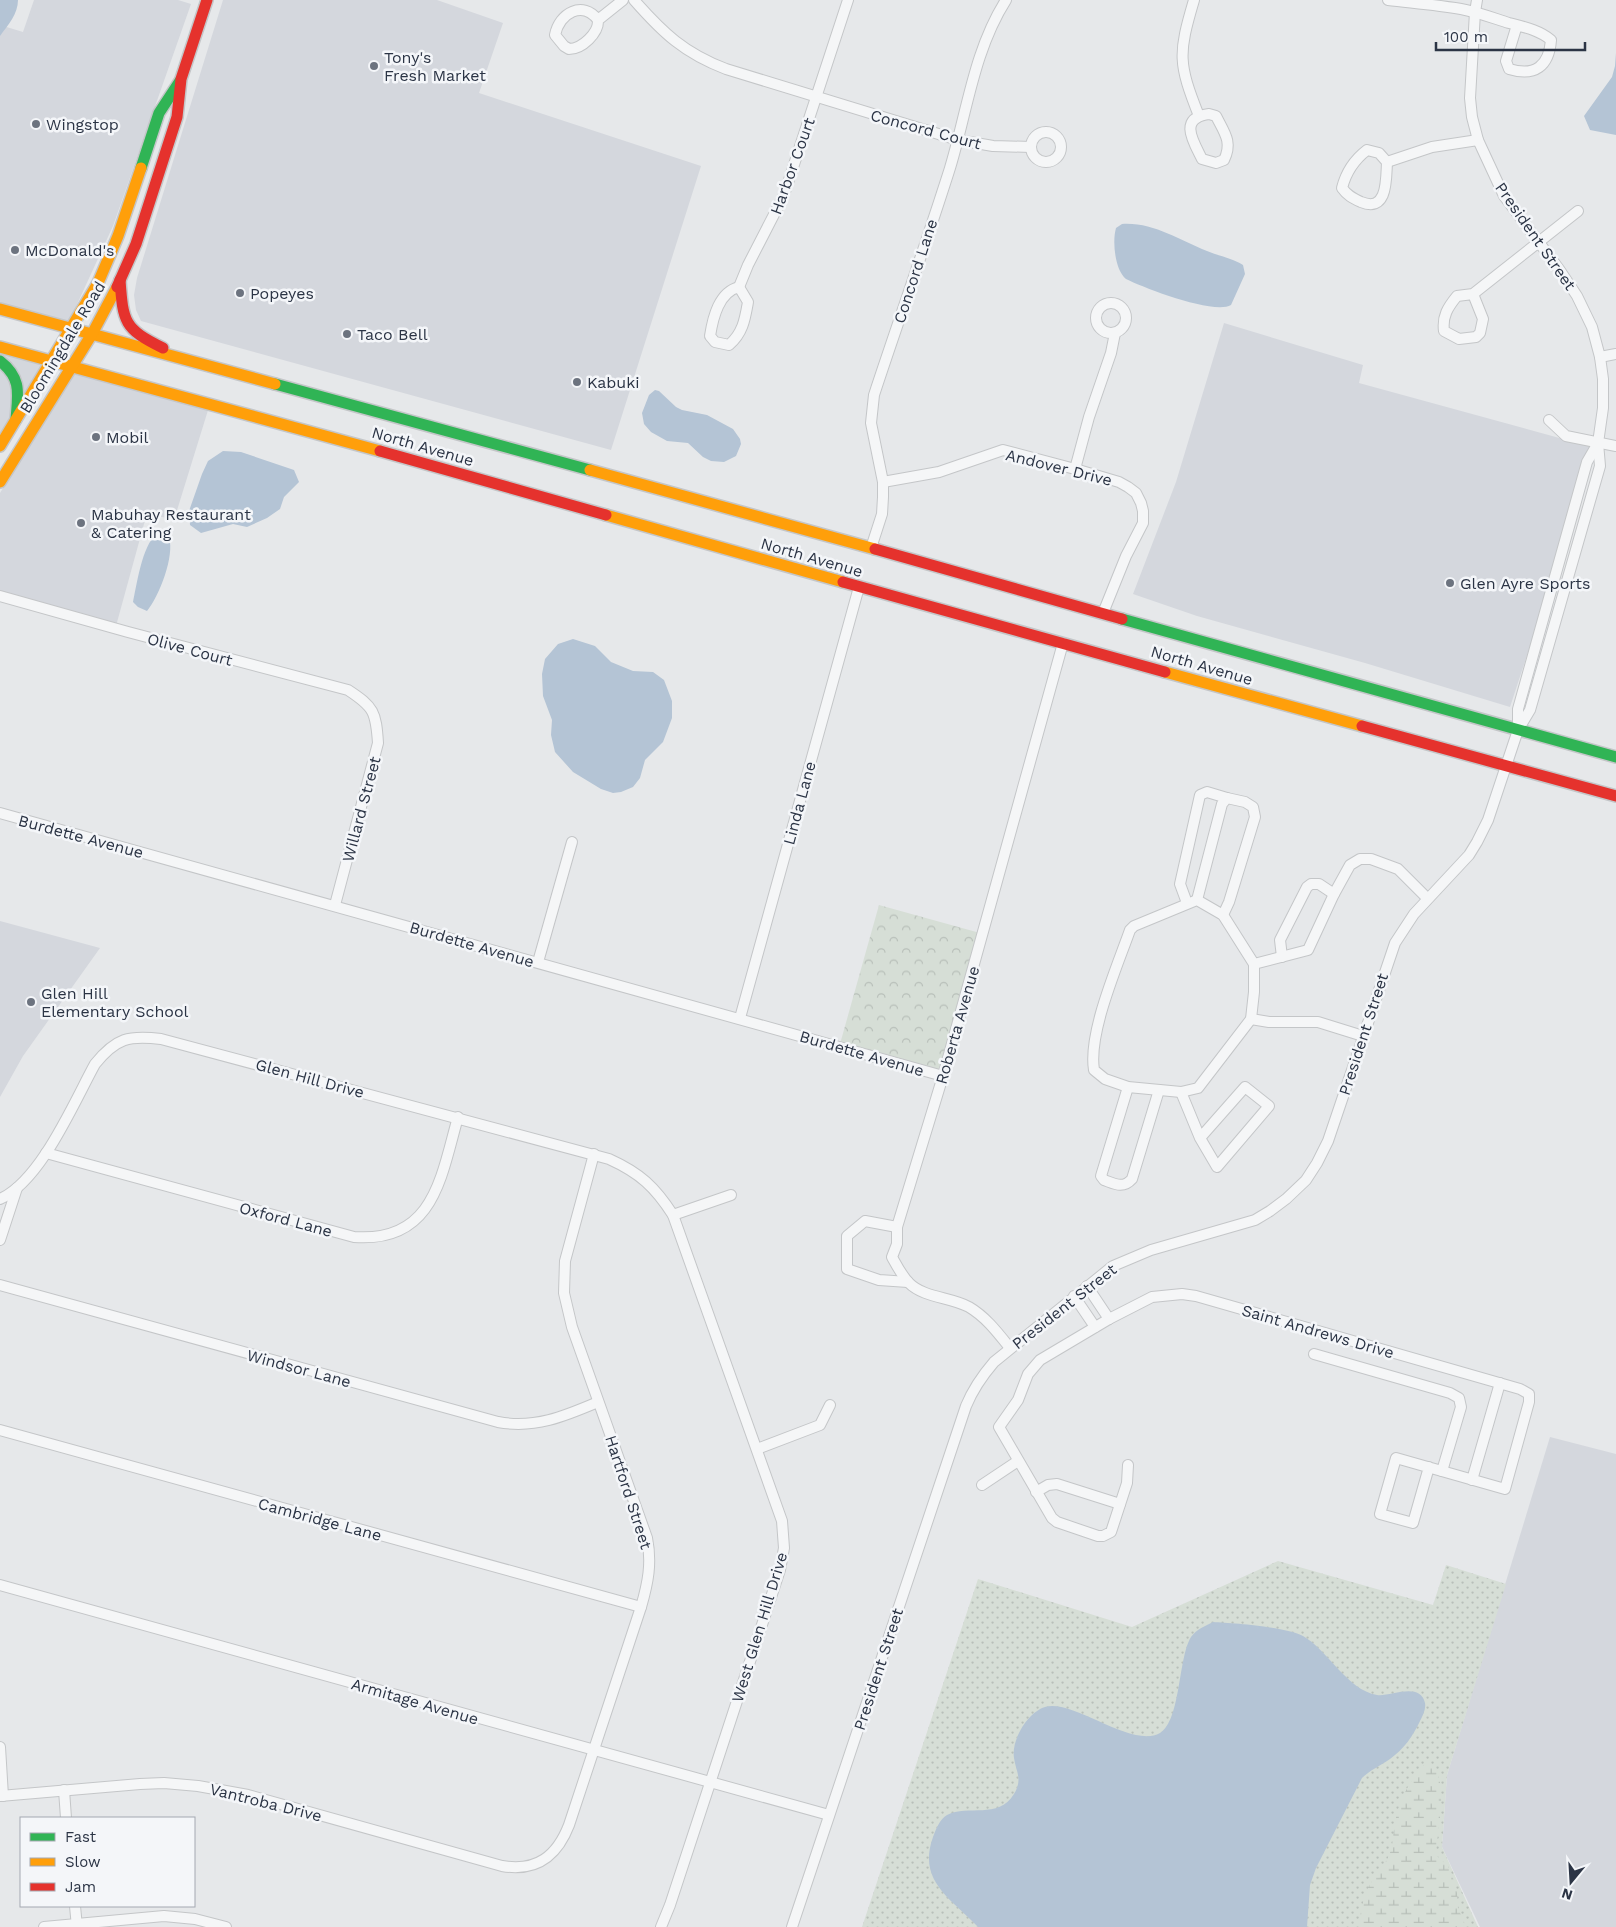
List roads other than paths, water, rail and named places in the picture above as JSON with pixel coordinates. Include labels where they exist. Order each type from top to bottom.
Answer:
[{"type":"main road","name":"Bloomingdale Road","points":[[0,482],[92,334],[136,244],[177,117],[181,79],[207,0]]},
{"type":"main road","name":"Bloomingdale Road","points":[[0,446],[71,329],[105,268],[159,113],[181,79]]},
{"type":"main road","points":[[120,280],[123,315],[131,330],[151,342],[196,363]]},
{"type":"main road","name":"North Avenue","points":[[0,309],[871,548],[1616,757]]},
{"type":"main road","name":"North Avenue","points":[[0,347],[1616,796]]},
{"type":"main road","points":[[0,361],[9,367],[16,376],[19,389],[16,419]]},
{"type":"street","points":[[598,20],[623,0]]},
{"type":"street","name":"Concord Court","points":[[634,0],[670,39],[703,60],[726,69],[958,140],[993,146],[1031,147]]},
{"type":"street","points":[[840,0],[844,11]]},
{"type":"street","name":"Harbor Court","points":[[739,287],[748,302],[739,337],[729,345],[715,342],[710,336],[712,322],[719,305],[723,297],[730,290],[739,287],[748,265],[784,196],[819,98],[848,0]]},
{"type":"street","name":"Concord Lane","points":[[871,548],[882,514],[883,482],[872,423],[874,395],[958,140],[971,86],[988,33],[1006,0]]},
{"type":"street","points":[[1194,0],[1184,35],[1182,54],[1185,78],[1199,116]]},
{"type":"street","points":[[1388,0],[1462,9],[1475,12],[1517,25],[1542,33],[1551,40],[1550,52],[1544,64],[1521,73],[1509,69],[1506,61],[1517,25]]},
{"type":"street","name":"President Street","points":[[792,1927],[966,1406],[982,1375],[1010,1348],[1113,1266],[1151,1250],[1255,1220],[1286,1199],[1313,1170],[1328,1141],[1395,943],[1405,925],[1427,898],[1469,855],[1477,842],[1488,820],[1518,730],[1530,710],[1600,466],[1598,443],[1603,408],[1600,357],[1592,328],[1577,296],[1504,196],[1478,140],[1472,117],[1470,98],[1477,0]]},
{"type":"street","points":[[580,9],[591,12],[598,20],[599,27],[596,32],[574,49],[564,46],[555,35],[556,27],[560,20],[573,10],[580,9]]},
{"type":"street","points":[[1199,116],[1216,116],[1229,142],[1228,152],[1224,160],[1216,163],[1202,159],[1190,134],[1191,123],[1199,116]]},
{"type":"street","points":[[1387,162],[1432,148],[1478,140]]},
{"type":"street","points":[[1368,150],[1379,153],[1387,162],[1386,189],[1380,201],[1372,204],[1364,203],[1348,196],[1342,188],[1344,176],[1348,170],[1368,150]]},
{"type":"street","points":[[1473,294],[1483,319],[1480,333],[1476,337],[1459,339],[1444,331],[1443,322],[1447,308],[1456,296],[1473,294],[1578,211]]},
{"type":"street","points":[[1075,469],[1111,353],[1115,333]]},
{"type":"street","points":[[1600,357],[1616,354]]},
{"type":"street","points":[[1549,420],[1566,436],[1616,446]]},
{"type":"street","name":"Andover Drive","points":[[883,482],[939,472],[1003,450],[1075,469],[1128,486],[1136,493],[1143,511],[1143,523],[1126,556],[1103,613]]},
{"type":"street","name":"Linda Lane","points":[[740,1018],[859,587]]},
{"type":"street","name":"Olive Court","points":[[0,596],[348,690],[366,702],[373,713]]},
{"type":"street","name":"Roberta Avenue","points":[[908,1282],[892,1257],[896,1244],[897,1227],[943,1076],[1063,643]]},
{"type":"street","name":"Willard Street","points":[[335,905],[378,744],[376,721],[373,713]]},
{"type":"street","points":[[1192,902],[1134,926],[1130,930],[1098,1026],[1092,1057],[1094,1070],[1105,1079],[1128,1087],[1181,1092],[1198,1088],[1251,1019],[1254,992],[1254,964],[1223,915],[1192,902],[1180,884],[1200,795],[1207,792],[1245,802],[1253,807],[1254,817],[1229,902],[1223,915]]},
{"type":"street","points":[[1192,902],[1222,804],[1227,798]]},
{"type":"street","name":"Burdette Avenue","points":[[0,813],[943,1076]]},
{"type":"street","points":[[538,962],[572,842]]},
{"type":"street","points":[[1254,964],[1308,950],[1350,865],[1360,859],[1371,859],[1398,869],[1427,898]]},
{"type":"street","points":[[1282,957],[1280,940],[1307,887],[1311,884],[1319,884],[1334,894]]},
{"type":"street","points":[[1251,1019],[1269,1022],[1318,1022],[1363,1036]]},
{"type":"street","name":"Glen Hill Drive","points":[[0,1199],[18,1188],[40,1164],[95,1064],[102,1056],[118,1042],[144,1037],[161,1039],[594,1154],[621,1164],[640,1176],[660,1194],[673,1215]]},
{"type":"street","points":[[1128,1087],[1101,1176],[1104,1180],[1123,1186],[1132,1179],[1159,1090]]},
{"type":"street","points":[[1181,1092],[1200,1138],[1217,1167],[1269,1106],[1245,1087],[1200,1138]]},
{"type":"street","name":"Oxford Lane","points":[[46,1153],[354,1237],[374,1237],[400,1230],[429,1205],[438,1188],[458,1117]]},
{"type":"street","name":"Hartford Street","points":[[496,1864],[519,1867],[532,1865],[544,1860],[559,1846],[569,1825],[594,1750],[648,1582],[650,1568],[647,1538],[569,1317],[564,1293],[565,1261],[594,1154]]},
{"type":"street","points":[[0,1240],[18,1188]]},
{"type":"street","points":[[673,1215],[731,1195]]},
{"type":"street","name":"West Glen Hill Drive","points":[[661,1927],[670,1905],[783,1558],[785,1538],[782,1521],[673,1215]]},
{"type":"street","points":[[897,1227],[865,1220],[847,1236],[847,1269],[880,1280],[908,1282],[919,1290],[969,1307],[989,1324],[1010,1348]]},
{"type":"street","name":"Windsor Lane","points":[[0,1285],[498,1422],[527,1424],[548,1421],[598,1402]]},
{"type":"street","points":[[1087,1286],[1109,1319]]},
{"type":"street","name":"Saint Andrews Drive","points":[[1018,1461],[999,1427],[1018,1400],[1032,1368],[1040,1360],[1095,1327],[1152,1297],[1182,1294],[1500,1383],[1529,1394],[1529,1402],[1504,1489],[1472,1480]]},
{"type":"street","points":[[1074,1296],[1095,1327]]},
{"type":"street","points":[[1314,1354],[1450,1393],[1459,1398],[1461,1407],[1442,1471]]},
{"type":"street","points":[[1429,1467],[1413,1524],[1380,1514],[1396,1458],[1429,1467],[1472,1480],[1500,1383]]},
{"type":"street","points":[[757,1449],[820,1425],[830,1405]]},
{"type":"street","name":"Cambridge Lane","points":[[0,1430],[640,1608]]},
{"type":"street","points":[[982,1485],[1018,1461],[1048,1513],[1058,1522],[1103,1536],[1111,1532],[1127,1484],[1128,1465]]},
{"type":"street","points":[[1036,1492],[1048,1485],[1057,1484],[1120,1504]]},
{"type":"street","name":"Armitage Avenue","points":[[0,1585],[829,1815]]},
{"type":"street","points":[[0,1747],[1,1796]]},
{"type":"street","name":"Vantroba Drive","points":[[1,1796],[164,1783],[198,1786],[229,1791],[496,1864]]},
{"type":"street","points":[[64,1790],[66,1817]]},
{"type":"street","points":[[75,1907],[77,1926]]},
{"type":"street","points":[[44,1927],[77,1926],[164,1916],[195,1919],[225,1927]]},
{"type":"water","points":[[0,0],[18,0],[18,5],[14,15],[0,36]]},
{"type":"water","points":[[1616,53],[1616,135],[1590,130],[1584,116],[1612,77]]},
{"type":"water","points":[[1122,224],[1133,224],[1155,229],[1243,265],[1245,274],[1231,305],[1222,307],[1195,304],[1126,279],[1119,269],[1115,248],[1116,228]]},
{"type":"water","points":[[655,390],[659,391],[676,407],[682,410],[707,415],[733,429],[741,444],[736,456],[724,462],[711,461],[703,457],[688,443],[667,441],[651,432],[644,424],[642,413],[649,395]]},
{"type":"water","points":[[223,451],[241,452],[294,470],[299,482],[284,497],[280,509],[267,518],[247,527],[233,524],[201,533],[190,525],[189,511],[208,461]]},
{"type":"water","points":[[163,535],[169,538],[170,555],[168,565],[161,586],[147,611],[138,607],[133,602],[136,587],[147,547],[156,536]]},
{"type":"water","points":[[573,639],[595,646],[611,662],[633,671],[653,672],[664,680],[672,701],[672,718],[663,742],[645,760],[640,778],[633,787],[621,792],[613,793],[601,789],[573,772],[555,752],[551,735],[552,720],[543,696],[542,674],[545,659],[558,644]]},
{"type":"water","points":[[1213,1622],[1260,1626],[1285,1630],[1303,1636],[1321,1650],[1356,1686],[1366,1692],[1383,1695],[1411,1691],[1422,1696],[1425,1703],[1425,1710],[1421,1719],[1404,1747],[1362,1778],[1316,1868],[1310,1885],[1307,1927],[978,1927],[948,1898],[933,1878],[929,1853],[934,1834],[942,1819],[955,1812],[991,1809],[1000,1807],[1007,1802],[1014,1794],[1018,1784],[1014,1751],[1018,1735],[1027,1721],[1045,1707],[1057,1706],[1134,1734],[1148,1736],[1160,1733],[1167,1726],[1172,1715],[1184,1659],[1191,1637],[1198,1630]]},
{"type":"place","name":"Tony's Fresh Market","points":[[374,66]]},
{"type":"place","name":"Wingstop","points":[[36,124]]},
{"type":"place","name":"McDonald's","points":[[15,250]]},
{"type":"place","name":"Popeyes","points":[[240,293]]},
{"type":"place","name":"Taco Bell","points":[[347,334]]},
{"type":"place","name":"Kabuki","points":[[577,382]]},
{"type":"place","name":"Mobil","points":[[96,437]]},
{"type":"place","name":"Mabuhay Restaurant & Catering","points":[[81,523]]},
{"type":"place","name":"Glen Ayre Sports","points":[[1450,583]]},
{"type":"place","name":"Glen Hill Elementary School","points":[[31,1002]]}]
